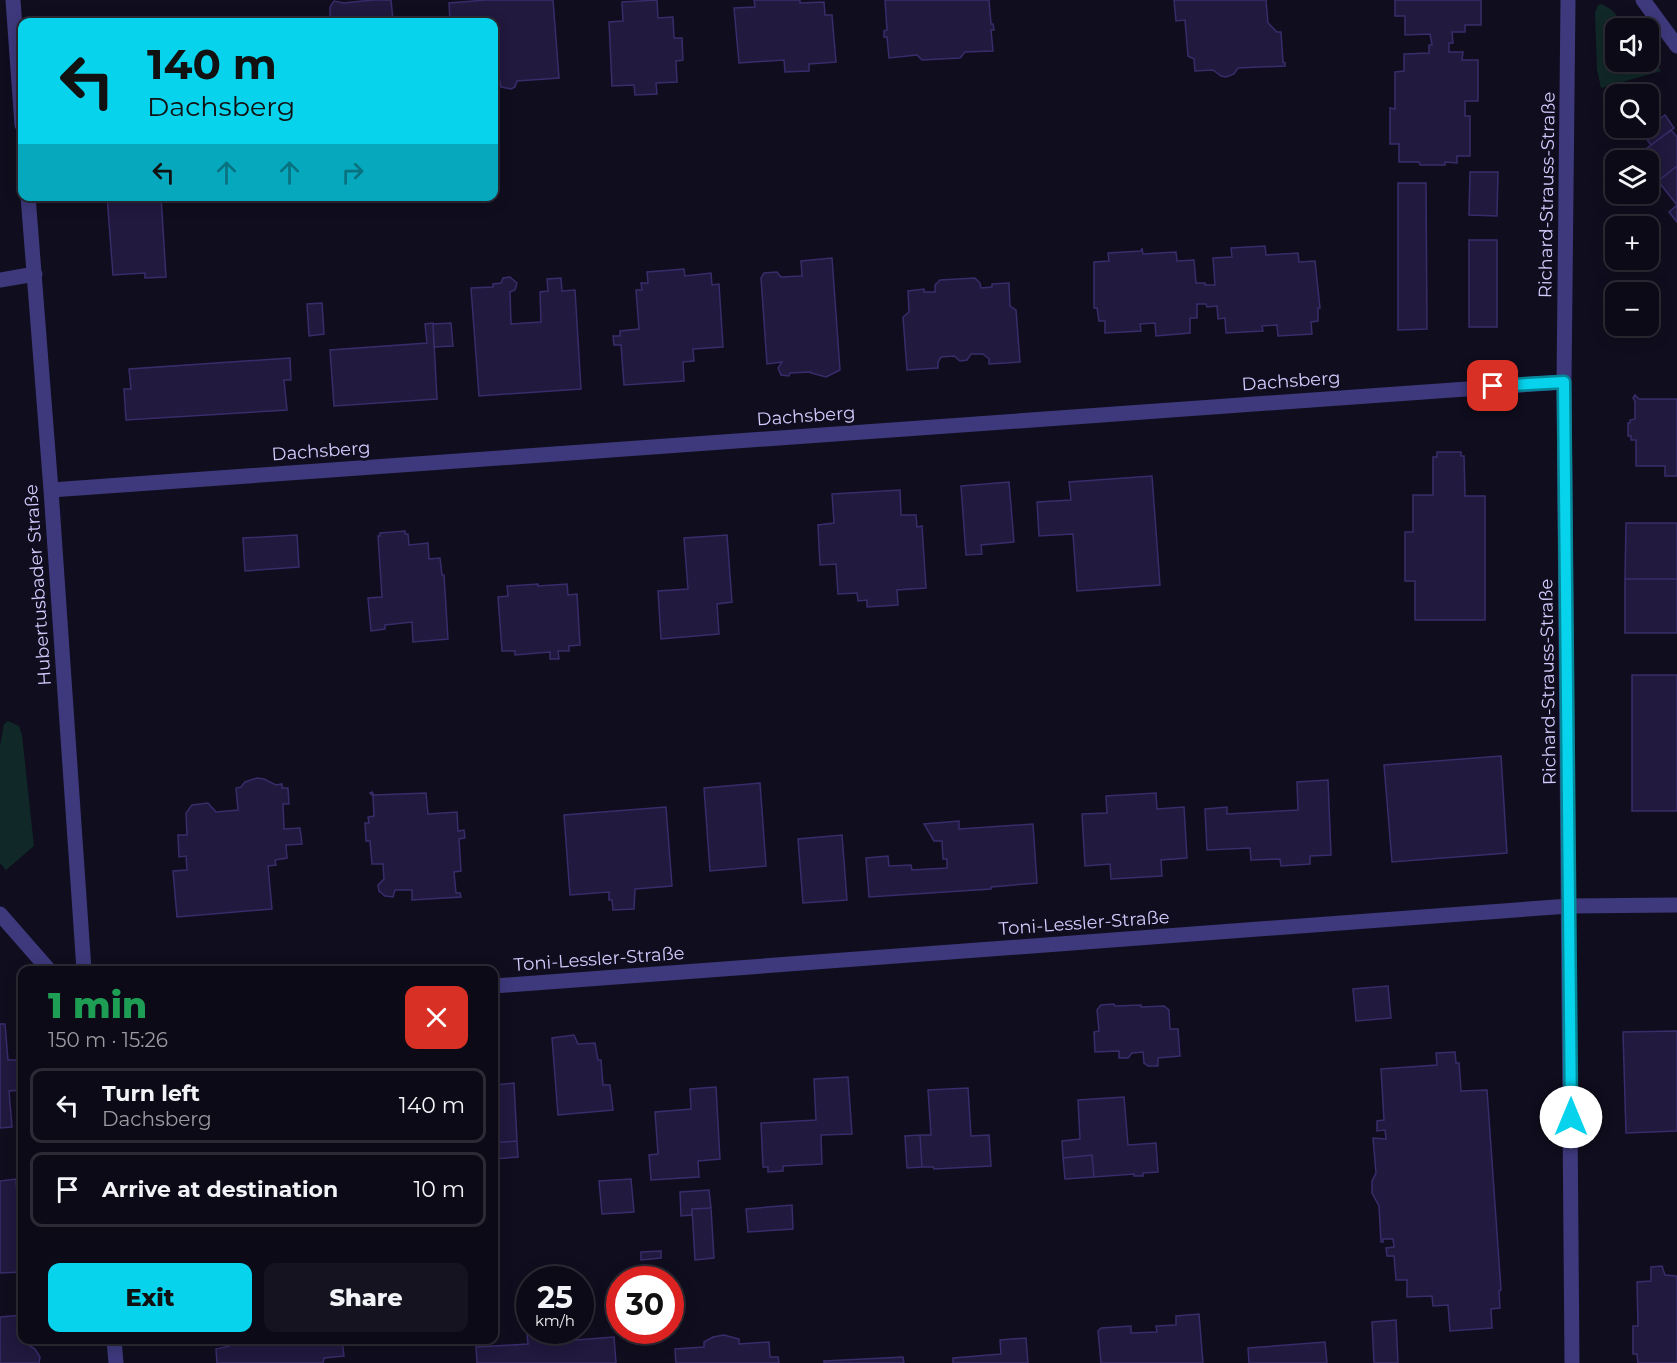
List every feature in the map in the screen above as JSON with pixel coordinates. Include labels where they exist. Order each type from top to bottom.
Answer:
[{"type":"street","points":[[13,0],[18,70]]},
{"type":"street","name":"Richard-Strauss-Straße","points":[[1569,0],[1564,382],[1572,1363]]},
{"type":"street","points":[[1642,0],[1677,45]]},
{"type":"street","name":"Hubertusbader Straße","points":[[28,201],[84,966]]},
{"type":"street","points":[[0,280],[35,274]]},
{"type":"street","name":"Dachsberg","points":[[51,490],[1564,382]]},
{"type":"street","name":"Toni-Lessler-Straße","points":[[498,986],[1569,906],[1677,905]]},
{"type":"street","points":[[0,914],[46,966]]},
{"type":"street","points":[[114,1344],[116,1363]]},
{"type":"green space","points":[[1602,4],[1612,10],[1619,18],[1605,18],[1605,72],[1657,72],[1615,84],[1605,84],[1605,87],[1601,88],[1597,70],[1595,13],[1598,5]]},
{"type":"green space","points":[[8,721],[19,726],[22,735],[34,846],[6,870],[0,863],[0,746],[4,724]]},
{"type":"building","points":[[391,0],[393,18],[334,18],[330,16],[330,7],[334,1],[344,3]]},
{"type":"building","points":[[486,0],[553,0],[559,78],[517,81],[515,87],[511,89],[501,87],[498,77],[498,18],[450,18],[449,3]]},
{"type":"building","points":[[657,0],[658,18],[673,17],[674,38],[682,38],[683,60],[676,61],[677,82],[656,83],[657,94],[635,95],[634,85],[612,86],[609,22],[623,21],[622,2]]},
{"type":"building","points":[[754,0],[824,2],[825,15],[832,15],[836,62],[809,64],[809,71],[785,72],[784,60],[739,63],[734,8],[755,7]]},
{"type":"building","points":[[885,0],[989,0],[991,24],[994,30],[991,30],[993,51],[965,52],[960,58],[922,60],[917,55],[889,58],[887,37],[884,37],[884,31],[887,30]]},
{"type":"building","points":[[1174,0],[1266,0],[1268,23],[1277,32],[1281,32],[1285,66],[1238,68],[1234,74],[1226,77],[1213,70],[1195,71],[1194,59],[1188,56],[1185,20],[1176,21]]},
{"type":"building","points":[[1395,0],[1481,0],[1481,25],[1465,25],[1465,32],[1452,32],[1453,43],[1449,43],[1449,52],[1463,52],[1462,60],[1478,60],[1478,101],[1465,101],[1465,116],[1470,116],[1470,156],[1457,156],[1457,163],[1420,165],[1419,162],[1399,162],[1399,144],[1390,144],[1390,108],[1395,109],[1395,72],[1404,71],[1404,54],[1429,53],[1429,45],[1432,45],[1430,34],[1405,35],[1405,16],[1395,16]]},
{"type":"building","points":[[1665,115],[1674,128],[1651,145],[1646,138],[1659,138],[1659,119]]},
{"type":"building","points":[[1671,130],[1677,137],[1677,166],[1659,180],[1659,150],[1645,150]]},
{"type":"building","points":[[1677,166],[1677,205],[1659,182]]},
{"type":"building","points":[[1470,172],[1498,172],[1497,216],[1469,215]]},
{"type":"building","points":[[1398,183],[1426,183],[1427,329],[1398,330]]},
{"type":"building","points":[[107,201],[161,201],[166,277],[145,278],[145,273],[113,275]]},
{"type":"building","points":[[1677,205],[1677,222],[1669,212]]},
{"type":"building","points":[[1469,240],[1497,240],[1497,327],[1469,327]]},
{"type":"building","points":[[1265,246],[1266,255],[1298,253],[1299,262],[1315,261],[1320,308],[1318,308],[1318,321],[1311,322],[1312,334],[1278,336],[1277,325],[1262,326],[1263,331],[1226,333],[1225,318],[1218,319],[1217,306],[1207,307],[1206,304],[1197,304],[1197,318],[1190,318],[1190,333],[1156,336],[1155,323],[1140,324],[1141,331],[1105,333],[1105,321],[1099,321],[1097,308],[1094,308],[1094,262],[1109,261],[1108,253],[1141,251],[1142,248],[1143,254],[1176,252],[1177,261],[1194,260],[1196,283],[1215,285],[1213,258],[1232,257],[1231,248]]},
{"type":"building","points":[[832,258],[840,370],[826,377],[811,372],[781,375],[778,368],[782,362],[767,364],[761,278],[764,273],[777,272],[781,277],[802,276],[801,261]]},
{"type":"building","points":[[684,269],[685,276],[711,273],[712,285],[719,284],[723,347],[693,349],[694,361],[683,362],[684,381],[624,385],[621,345],[614,345],[613,336],[620,336],[620,331],[639,329],[636,290],[642,290],[641,283],[648,283],[647,272]]},
{"type":"building","points":[[510,277],[517,283],[515,290],[510,292],[511,324],[541,322],[540,292],[548,291],[547,279],[561,278],[562,291],[575,290],[581,389],[479,396],[471,288],[493,287],[493,284],[501,283],[503,278]]},
{"type":"building","points":[[975,278],[981,288],[992,287],[992,284],[1009,283],[1010,306],[1016,310],[1020,362],[989,364],[989,359],[983,354],[971,354],[967,360],[960,361],[954,356],[941,357],[938,368],[907,370],[903,317],[909,312],[908,291],[924,289],[924,292],[935,292],[935,285],[940,280]]},
{"type":"building","points":[[322,303],[324,334],[309,336],[307,304]]},
{"type":"building","points":[[433,323],[437,399],[334,406],[330,350],[427,343],[425,324]]},
{"type":"building","points":[[451,323],[453,346],[434,347],[433,324]]},
{"type":"building","points":[[290,358],[291,380],[284,380],[287,410],[126,420],[124,389],[131,389],[129,369]]},
{"type":"building","points":[[1635,395],[1639,399],[1677,399],[1677,476],[1665,476],[1665,466],[1636,466],[1636,440],[1631,440],[1631,436],[1628,436],[1628,423],[1635,419],[1633,398]]},
{"type":"building","points":[[1437,452],[1461,452],[1461,456],[1464,456],[1465,496],[1485,496],[1485,620],[1415,620],[1415,581],[1405,581],[1405,532],[1413,532],[1413,495],[1433,495],[1433,457],[1437,457]]},
{"type":"building","points":[[1152,476],[1160,585],[1077,591],[1073,534],[1039,536],[1037,502],[1071,500],[1069,482]]},
{"type":"building","points":[[1009,482],[1014,542],[981,545],[982,554],[966,555],[961,486]]},
{"type":"building","points":[[900,490],[901,515],[916,515],[917,527],[922,526],[926,588],[897,590],[898,605],[867,607],[867,600],[858,601],[857,593],[838,594],[836,564],[820,565],[818,525],[834,523],[832,494]]},
{"type":"building","points":[[1626,523],[1677,523],[1677,579],[1625,579]]},
{"type":"building","points":[[405,531],[405,534],[408,534],[409,545],[428,543],[429,559],[440,558],[442,575],[444,575],[448,639],[413,642],[412,622],[385,625],[385,629],[371,631],[368,598],[382,597],[378,536],[380,533]]},
{"type":"building","points":[[297,535],[299,567],[245,571],[243,538]]},
{"type":"building","points":[[727,535],[732,602],[717,604],[719,634],[661,639],[658,591],[688,589],[684,538]]},
{"type":"building","points":[[1625,579],[1677,579],[1677,633],[1625,633]]},
{"type":"building","points":[[538,584],[538,586],[567,584],[568,595],[577,594],[580,645],[569,646],[569,651],[558,651],[559,659],[550,659],[550,652],[515,655],[515,651],[502,651],[498,597],[508,596],[507,586]]},
{"type":"building","points":[[1632,675],[1677,675],[1677,811],[1632,811]]},
{"type":"building","points":[[1501,756],[1507,853],[1392,862],[1384,765]]},
{"type":"building","points":[[257,778],[276,785],[282,784],[282,788],[288,788],[289,804],[283,804],[284,829],[300,828],[302,844],[286,845],[287,858],[275,860],[276,865],[268,866],[272,909],[177,917],[173,871],[187,870],[186,856],[179,857],[178,835],[187,835],[186,813],[192,805],[208,803],[216,812],[238,810],[236,788]]},
{"type":"building","points":[[1328,780],[1331,855],[1310,856],[1310,864],[1281,866],[1280,859],[1251,860],[1250,848],[1207,850],[1205,809],[1227,807],[1227,814],[1298,810],[1297,782]]},
{"type":"building","points":[[760,783],[766,866],[710,871],[704,788]]},
{"type":"building","points":[[370,793],[374,795],[426,793],[428,814],[457,812],[458,831],[464,830],[465,838],[459,839],[461,871],[454,872],[456,893],[460,893],[461,897],[412,900],[412,890],[395,890],[393,897],[385,896],[379,891],[378,885],[384,879],[383,864],[372,864],[370,841],[366,841],[365,823],[369,823],[368,817],[374,816],[373,796]]},
{"type":"building","points":[[1156,793],[1157,809],[1184,807],[1187,858],[1161,860],[1162,876],[1111,879],[1110,864],[1085,866],[1082,814],[1107,813],[1106,796]]},
{"type":"building","points":[[666,807],[672,886],[635,889],[634,909],[613,910],[609,892],[570,895],[564,815]]},
{"type":"building","points":[[959,821],[959,829],[1033,824],[1037,883],[991,887],[991,889],[869,897],[866,858],[888,856],[889,866],[911,865],[912,870],[947,868],[947,859],[943,859],[942,841],[934,841],[924,824]]},
{"type":"building","points":[[842,835],[847,900],[803,903],[798,839]]},
{"type":"building","points":[[1388,986],[1391,1018],[1356,1021],[1353,989]]},
{"type":"building","points":[[1114,1004],[1115,1006],[1164,1006],[1169,1010],[1170,1029],[1178,1029],[1180,1056],[1158,1058],[1158,1066],[1148,1066],[1144,1063],[1143,1052],[1132,1053],[1128,1058],[1119,1058],[1119,1051],[1095,1052],[1094,1032],[1099,1031],[1097,1010],[1101,1005]]},
{"type":"building","points":[[0,1024],[5,1024],[8,1060],[18,1060],[18,1090],[9,1091],[12,1127],[0,1128]]},
{"type":"building","points":[[1677,1031],[1677,1131],[1626,1133],[1623,1032]]},
{"type":"building","points":[[574,1035],[578,1044],[595,1043],[598,1060],[601,1060],[603,1085],[610,1085],[613,1110],[558,1115],[552,1038]]},
{"type":"building","points":[[1455,1052],[1456,1063],[1459,1063],[1461,1091],[1487,1090],[1501,1290],[1499,1291],[1500,1308],[1491,1309],[1492,1328],[1450,1331],[1448,1305],[1433,1306],[1432,1296],[1407,1297],[1407,1280],[1396,1280],[1394,1256],[1387,1256],[1386,1248],[1394,1247],[1393,1239],[1383,1239],[1381,1242],[1379,1206],[1372,1193],[1372,1181],[1376,1173],[1373,1138],[1386,1139],[1385,1130],[1377,1131],[1377,1121],[1384,1120],[1381,1069],[1437,1065],[1436,1053]]},
{"type":"building","points":[[848,1077],[852,1134],[821,1135],[822,1164],[783,1166],[783,1171],[768,1172],[768,1167],[763,1167],[761,1123],[816,1120],[814,1079]]},
{"type":"building","points":[[514,1083],[517,1141],[498,1143],[498,1085]]},
{"type":"building","points":[[716,1087],[720,1159],[698,1161],[699,1177],[651,1180],[649,1155],[658,1154],[655,1112],[691,1109],[690,1089]]},
{"type":"building","points":[[968,1088],[971,1136],[989,1135],[991,1166],[934,1169],[933,1167],[922,1167],[920,1135],[931,1135],[928,1090]]},
{"type":"building","points":[[1124,1097],[1128,1145],[1156,1143],[1158,1172],[1143,1173],[1143,1176],[1134,1176],[1134,1174],[1094,1177],[1092,1155],[1063,1158],[1062,1141],[1080,1139],[1078,1100]]},
{"type":"building","points":[[920,1135],[922,1167],[907,1168],[905,1136]]},
{"type":"building","points":[[517,1141],[518,1157],[498,1159],[498,1143]]},
{"type":"building","points":[[1092,1155],[1094,1177],[1065,1179],[1063,1158]]},
{"type":"building","points":[[16,1179],[18,1272],[0,1273],[0,1181]]},
{"type":"building","points":[[631,1179],[634,1212],[602,1214],[599,1181]]},
{"type":"building","points":[[709,1190],[711,1208],[692,1209],[692,1215],[681,1216],[680,1192]]},
{"type":"building","points":[[792,1205],[793,1229],[748,1232],[746,1209]]},
{"type":"building","points":[[711,1208],[714,1258],[695,1260],[692,1209]]},
{"type":"building","points":[[661,1251],[661,1258],[641,1260],[641,1252]]},
{"type":"building","points":[[1662,1266],[1665,1275],[1677,1278],[1677,1363],[1638,1363],[1637,1354],[1633,1354],[1633,1326],[1638,1326],[1637,1282],[1651,1281],[1651,1267]]},
{"type":"building","points":[[1199,1314],[1203,1363],[1101,1363],[1098,1331],[1101,1328],[1131,1326],[1131,1333],[1157,1332],[1156,1326],[1176,1325],[1176,1316]]},
{"type":"building","points":[[18,1315],[18,1344],[30,1344],[40,1357],[39,1363],[0,1363],[0,1317]]},
{"type":"building","points":[[1396,1320],[1398,1363],[1374,1363],[1372,1322]]},
{"type":"building","points":[[724,1335],[739,1339],[739,1344],[769,1342],[770,1357],[778,1357],[779,1363],[676,1363],[675,1349],[704,1347],[704,1342]]},
{"type":"building","points":[[606,1338],[606,1344],[615,1344],[616,1363],[477,1363],[476,1347],[594,1344],[594,1339]]},
{"type":"building","points":[[1026,1338],[1028,1363],[953,1363],[953,1358],[1001,1354],[1000,1340]]},
{"type":"building","points":[[1325,1342],[1327,1363],[1249,1363],[1248,1348]]},
{"type":"building","points":[[342,1344],[344,1356],[324,1358],[323,1363],[217,1363],[216,1349],[234,1345]]},
{"type":"building","points":[[903,1357],[904,1363],[824,1363],[824,1361]]},
{"type":"route","points":[[1493,386],[1564,382],[1571,1117]]}]
